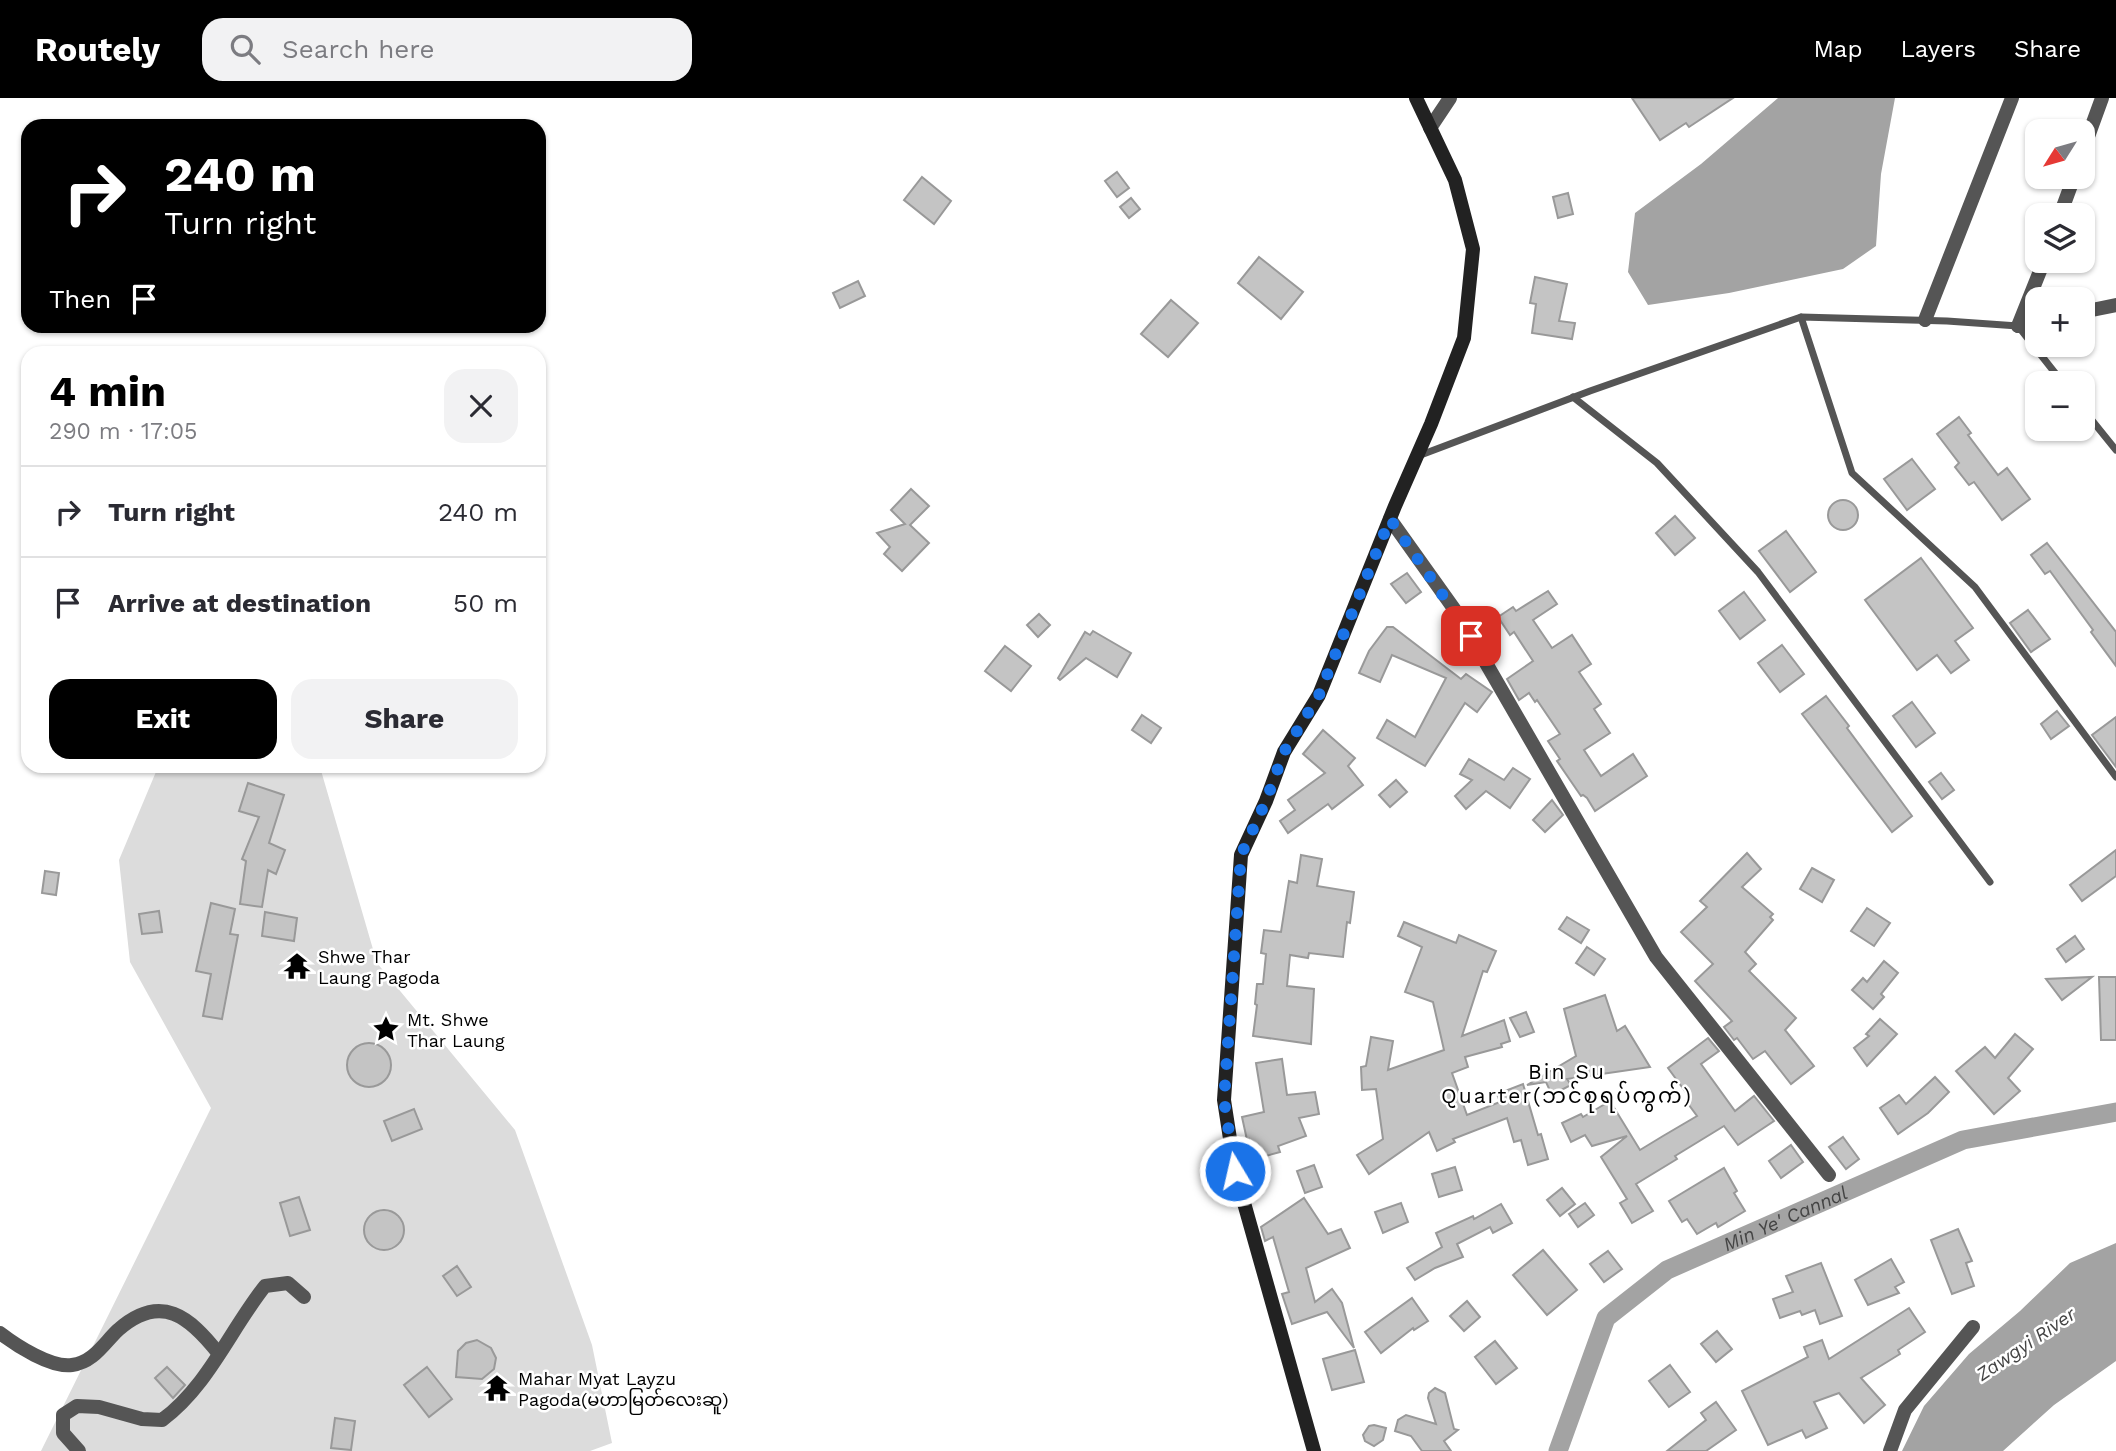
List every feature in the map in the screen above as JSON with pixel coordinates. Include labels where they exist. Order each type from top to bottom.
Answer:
[{"type":"main road","points":[[1314,1451],[1235,1171],[1224,1100],[1241,855],[1266,801],[1284,752],[1319,695],[1464,338],[1473,249],[1455,180],[1416,98]]},
{"type":"street","points":[[1430,128],[1450,98]]},
{"type":"street","points":[[1925,320],[2012,98]]},
{"type":"street","points":[[2094,119],[2102,98]]},
{"type":"street","points":[[2018,326],[2039,273]]},
{"type":"street","points":[[2095,309],[2116,305]]},
{"type":"street","points":[[2018,326],[2025,325]]},
{"type":"street","points":[[1390,519],[1457,614],[1656,957],[1829,1175]]},
{"type":"street","points":[[79,1451],[63,1433],[63,1415],[77,1406],[99,1407],[142,1419],[162,1420],[181,1406],[219,1354],[243,1313],[265,1286],[288,1283],[304,1297]]},
{"type":"street","points":[[0,1333],[47,1361],[71,1366],[89,1359],[105,1346],[117,1331],[135,1318],[148,1311],[167,1312],[185,1318],[219,1354]]},
{"type":"street","points":[[1890,1451],[1905,1410],[1973,1327]]},
{"type":"lane","points":[[1801,317],[1852,473],[1975,587],[2116,777]]},
{"type":"lane","points":[[1417,456],[1573,397],[1801,317],[1925,320],[2018,326],[2054,371]]},
{"type":"lane","points":[[1573,397],[1657,463],[1758,572],[1990,882]]},
{"type":"lane","points":[[2095,424],[2116,450]]},
{"type":"shaded area","points":[[155,773],[322,773],[377,963],[515,1130],[592,1345],[612,1443],[590,1451],[41,1451],[211,1108],[130,962],[119,860]]},
{"type":"water","points":[[1778,98],[1895,98],[1881,174],[1876,246],[1843,269],[1729,293],[1648,305],[1628,272],[1635,213],[1701,164]]},
{"type":"water","name":"Zawgyi River","points":[[2116,1243],[2116,1361],[2054,1405],[2003,1451],[1902,1451],[1924,1406],[1969,1354],[2020,1311],[2070,1263]]},
{"type":"building","points":[[1632,98],[1733,98],[1689,127],[1686,123],[1660,140]]},
{"type":"building","points":[[1117,172],[1129,188],[1117,197],[1105,181]]},
{"type":"building","points":[[922,177],[951,201],[934,224],[904,200]]},
{"type":"building","points":[[1568,193],[1573,214],[1558,218],[1553,197]]},
{"type":"building","points":[[1131,198],[1140,209],[1129,218],[1120,207]]},
{"type":"building","points":[[1259,257],[1303,292],[1281,319],[1238,283]]},
{"type":"building","points":[[1535,277],[1567,284],[1559,321],[1575,323],[1572,339],[1532,333],[1536,304],[1530,303]]},
{"type":"building","points":[[858,281],[865,296],[840,308],[833,293]]},
{"type":"building","points":[[1171,300],[1198,323],[1168,357],[1141,334]]},
{"type":"building","points":[[1959,417],[1971,433],[1968,435],[1998,475],[2007,468],[2030,499],[2002,520],[1974,482],[1969,485],[1955,467],[1959,463],[1937,434]]},
{"type":"building","points":[[1912,459],[1935,489],[1907,510],[1884,479]]},
{"type":"building","points":[[911,489],[929,506],[910,525],[929,543],[902,571],[884,554],[890,547],[877,533],[905,524],[891,510]]},
{"type":"building","points":[[1843,500],[1854,504],[1858,515],[1854,526],[1843,530],[1832,526],[1828,515],[1832,504]]},
{"type":"building","points":[[1675,516],[1695,538],[1675,555],[1656,533]]},
{"type":"building","points":[[1786,531],[1816,572],[1790,592],[1759,551]]},
{"type":"building","points":[[2047,543],[2116,632],[2116,666],[2050,571],[2045,574],[2031,555]]},
{"type":"building","points":[[1921,558],[1973,628],[1955,641],[1969,660],[1951,673],[1937,655],[1917,670],[1865,600]]},
{"type":"building","points":[[1407,573],[1421,592],[1406,603],[1391,584]]},
{"type":"building","points":[[1548,591],[1557,604],[1533,620],[1552,648],[1572,635],[1591,664],[1579,672],[1601,704],[1594,709],[1610,733],[1584,750],[1601,776],[1633,754],[1647,776],[1595,811],[1557,761],[1560,759],[1548,741],[1560,734],[1537,700],[1535,702],[1529,693],[1519,700],[1507,679],[1533,661],[1514,632],[1510,635],[1498,617],[1513,607],[1516,611]]},
{"type":"building","points":[[1744,592],[1765,620],[1740,639],[1719,611]]},
{"type":"building","points":[[2028,610],[2050,639],[2031,652],[2010,623]]},
{"type":"building","points":[[1039,614],[1050,625],[1038,637],[1027,625]]},
{"type":"building","points":[[1387,627],[1393,627],[1461,679],[1466,674],[1492,692],[1477,712],[1465,703],[1425,766],[1377,738],[1387,720],[1415,737],[1446,678],[1392,655],[1380,682],[1359,673],[1369,651]]},
{"type":"building","points":[[1093,631],[1131,653],[1117,677],[1086,658],[1060,680],[1058,678],[1085,632],[1090,635]]},
{"type":"building","points":[[1782,645],[1804,674],[1780,692],[1758,663]]},
{"type":"building","points":[[1005,646],[1031,666],[1011,691],[985,671]]},
{"type":"building","points":[[1826,696],[1912,816],[1892,832],[1802,714]]},
{"type":"building","points":[[1912,702],[1935,733],[1916,747],[1893,716]]},
{"type":"building","points":[[2057,711],[2069,726],[2051,739],[2041,724]]},
{"type":"building","points":[[1142,715],[1161,728],[1151,743],[1132,730]]},
{"type":"building","points":[[2116,717],[2116,767],[2092,735]]},
{"type":"building","points":[[1323,730],[1355,758],[1348,766],[1363,785],[1332,809],[1328,804],[1288,833],[1280,821],[1295,810],[1288,800],[1325,773],[1303,754]]},
{"type":"building","points":[[1469,759],[1504,780],[1513,768],[1530,779],[1510,808],[1486,791],[1466,809],[1455,796],[1472,780],[1460,774]]},
{"type":"building","points":[[1941,773],[1954,790],[1942,799],[1929,782]]},
{"type":"building","points":[[1396,780],[1407,792],[1390,807],[1379,795]]},
{"type":"building","points":[[248,783],[284,795],[269,843],[285,850],[276,874],[268,870],[262,907],[240,904],[246,861],[242,859],[259,817],[239,811]]},
{"type":"building","points":[[1552,800],[1563,815],[1545,832],[1533,820]]},
{"type":"building","points":[[2116,850],[2116,876],[2082,901],[2070,885]]},
{"type":"building","points":[[1747,853],[1761,869],[1742,887],[1773,914],[1770,917],[1773,920],[1745,952],[1756,964],[1749,971],[1796,1018],[1785,1030],[1814,1066],[1791,1084],[1765,1051],[1753,1059],[1737,1038],[1734,1040],[1724,1027],[1732,1021],[1695,981],[1713,964],[1681,932],[1707,907],[1700,901]]},
{"type":"building","points":[[1301,855],[1322,859],[1317,886],[1354,892],[1343,957],[1309,953],[1308,958],[1290,955],[1287,986],[1314,989],[1311,1044],[1253,1036],[1257,984],[1263,984],[1266,954],[1261,953],[1264,930],[1281,932],[1289,881],[1297,883]]},
{"type":"building","points":[[1812,868],[1834,880],[1822,902],[1800,889]]},
{"type":"building","points":[[45,871],[59,873],[56,895],[42,893]]},
{"type":"building","points":[[211,903],[235,909],[230,934],[238,935],[222,1019],[203,1016],[211,974],[196,971]]},
{"type":"building","points":[[1867,908],[1890,923],[1874,946],[1851,931]]},
{"type":"building","points":[[159,911],[162,932],[142,934],[139,914]]},
{"type":"building","points":[[265,912],[297,918],[294,941],[262,936]]},
{"type":"building","points":[[1567,917],[1589,930],[1581,943],[1559,929]]},
{"type":"building","points":[[1404,922],[1456,943],[1459,935],[1496,951],[1487,972],[1483,971],[1462,1036],[1504,1020],[1510,1041],[1501,1044],[1502,1047],[1465,1057],[1468,1067],[1452,1073],[1467,1115],[1500,1102],[1497,1094],[1523,1084],[1548,1159],[1528,1165],[1521,1140],[1514,1142],[1507,1118],[1453,1139],[1455,1142],[1437,1151],[1429,1132],[1369,1174],[1357,1155],[1383,1139],[1376,1089],[1362,1090],[1361,1067],[1366,1066],[1371,1037],[1393,1041],[1388,1070],[1444,1050],[1433,1002],[1405,992],[1422,947],[1398,936]]},
{"type":"building","points":[[2075,936],[2084,949],[2066,962],[2057,949]]},
{"type":"building","points":[[1587,947],[1605,959],[1594,975],[1576,963]]},
{"type":"building","points":[[1884,961],[1898,973],[1881,994],[1884,997],[1873,1009],[1852,990],[1863,978],[1867,982]]},
{"type":"building","points":[[2092,977],[2062,1000],[2046,979]]},
{"type":"building","points":[[2099,977],[2116,977],[2116,1040],[2101,1040]]},
{"type":"building","points":[[1605,995],[1617,1031],[1625,1026],[1650,1067],[1567,1079],[1571,1085],[1552,1095],[1546,1082],[1527,1085],[1576,1056],[1564,1009]]},
{"type":"building","points":[[1526,1012],[1534,1032],[1520,1037],[1510,1018]]},
{"type":"building","points":[[1880,1019],[1897,1034],[1867,1066],[1854,1048],[1869,1036],[1866,1034]]},
{"type":"building","points":[[2015,1034],[2033,1049],[2008,1078],[2020,1091],[1994,1114],[1956,1071],[1985,1047],[1995,1058]]},
{"type":"building","points":[[1708,1038],[1719,1051],[1701,1064],[1735,1111],[1754,1096],[1774,1121],[1738,1145],[1724,1126],[1636,1184],[1653,1211],[1632,1223],[1620,1203],[1627,1199],[1601,1157],[1627,1136],[1592,1146],[1585,1135],[1571,1142],[1562,1123],[1581,1114],[1583,1117],[1610,1101],[1640,1150],[1697,1116],[1686,1101],[1690,1098],[1668,1068]]},
{"type":"building","points":[[369,1043],[384,1050],[391,1065],[384,1080],[369,1087],[354,1080],[347,1065],[354,1050]]},
{"type":"building","points":[[1282,1059],[1287,1095],[1315,1092],[1319,1114],[1299,1118],[1306,1136],[1278,1146],[1280,1152],[1255,1159],[1242,1117],[1264,1112],[1256,1063]]},
{"type":"building","points":[[1935,1077],[1949,1092],[1928,1113],[1898,1134],[1880,1108],[1899,1095],[1906,1104]]},
{"type":"building","points":[[414,1109],[422,1129],[392,1141],[384,1121]]},
{"type":"building","points":[[1843,1137],[1859,1159],[1846,1169],[1829,1147]]},
{"type":"building","points":[[1791,1145],[1803,1162],[1781,1178],[1769,1161]]},
{"type":"building","points":[[1314,1165],[1322,1187],[1305,1193],[1297,1171]]},
{"type":"building","points":[[1455,1167],[1462,1190],[1439,1197],[1432,1174]]},
{"type":"building","points":[[1724,1168],[1745,1211],[1718,1227],[1716,1223],[1697,1234],[1687,1219],[1682,1222],[1669,1201]]},
{"type":"building","points":[[1562,1188],[1575,1204],[1560,1216],[1547,1200]]},
{"type":"building","points":[[299,1197],[310,1230],[290,1236],[280,1203]]},
{"type":"building","points":[[1304,1198],[1328,1234],[1341,1229],[1350,1248],[1306,1268],[1315,1302],[1332,1289],[1342,1303],[1354,1348],[1327,1312],[1292,1324],[1282,1294],[1289,1292],[1273,1237],[1265,1241],[1261,1227]]},
{"type":"building","points":[[1401,1203],[1408,1222],[1383,1233],[1375,1212]]},
{"type":"building","points":[[1585,1203],[1594,1215],[1578,1227],[1569,1214]]},
{"type":"building","points":[[1501,1204],[1512,1223],[1493,1233],[1490,1227],[1457,1244],[1463,1257],[1435,1268],[1415,1280],[1407,1268],[1442,1247],[1436,1233],[1473,1216],[1474,1219]]},
{"type":"building","points":[[384,1210],[392,1211],[398,1216],[403,1222],[403,1238],[398,1244],[392,1249],[384,1250],[376,1249],[370,1244],[365,1238],[364,1230],[365,1222],[370,1216],[376,1211]]},
{"type":"building","points":[[1958,1229],[1972,1261],[1966,1263],[1974,1286],[1952,1294],[1931,1240]]},
{"type":"building","points":[[1543,1250],[1577,1290],[1547,1315],[1513,1275]]},
{"type":"building","points":[[1608,1251],[1622,1269],[1604,1282],[1590,1264]]},
{"type":"building","points":[[1891,1259],[1904,1282],[1895,1287],[1899,1293],[1868,1305],[1855,1280]]},
{"type":"building","points":[[1821,1263],[1842,1316],[1820,1324],[1815,1310],[1802,1315],[1800,1311],[1780,1318],[1773,1299],[1793,1292],[1786,1276]]},
{"type":"building","points":[[457,1266],[471,1287],[457,1296],[443,1276]]},
{"type":"building","points":[[1412,1298],[1428,1321],[1414,1330],[1413,1328],[1381,1353],[1365,1332]]},
{"type":"building","points":[[1467,1301],[1480,1317],[1464,1331],[1450,1316]]},
{"type":"building","points":[[1909,1308],[1925,1332],[1898,1350],[1900,1354],[1861,1378],[1885,1405],[1864,1423],[1839,1393],[1814,1402],[1827,1428],[1806,1438],[1802,1430],[1768,1445],[1742,1391],[1808,1357],[1804,1347],[1822,1340],[1829,1359]]},
{"type":"building","points":[[1717,1331],[1732,1349],[1716,1362],[1701,1344]]},
{"type":"building","points":[[477,1340],[491,1348],[496,1358],[494,1369],[482,1379],[456,1377],[458,1351],[466,1343]]},
{"type":"building","points":[[1495,1341],[1517,1368],[1496,1384],[1475,1357]]},
{"type":"building","points":[[1355,1350],[1364,1382],[1332,1390],[1323,1359]]},
{"type":"building","points":[[1670,1365],[1690,1392],[1669,1407],[1649,1381]]},
{"type":"building","points":[[167,1367],[185,1385],[173,1398],[155,1378]]},
{"type":"building","points":[[427,1367],[452,1399],[429,1417],[404,1385]]},
{"type":"building","points":[[1435,1388],[1445,1393],[1454,1429],[1458,1430],[1444,1441],[1451,1451],[1422,1451],[1411,1436],[1395,1431],[1398,1420],[1406,1415],[1436,1424],[1428,1398]]},
{"type":"building","points":[[1716,1402],[1736,1430],[1706,1451],[1667,1451],[1706,1420],[1701,1413]]},
{"type":"building","points":[[335,1418],[355,1421],[351,1450],[331,1448]]},
{"type":"building","points":[[1369,1426],[1386,1428],[1383,1440],[1374,1446],[1365,1441],[1363,1435]]},
{"type":"waterway","name":"Min Ye' Cannal","points":[[1558,1451],[1606,1318],[1667,1270],[1963,1140],[2116,1112]]},
{"type":"place","name":"Shwe Thar Laung Pagoda","points":[[297,966]]},
{"type":"place","name":"Mt. Shwe Thar Laung","points":[[386,1029]]},
{"type":"place","name":"Mahar Myat Layzu Pagoda(မဟာမြတ်လေးဆူ)","points":[[497,1388]]},
{"type":"district","name":"Bin Su Quarter(ဘင်စုရပ်ကွက်)","points":[[1567,1083]]},
{"type":"route","points":[[1235,1171],[1224,1100],[1241,855],[1266,801],[1284,752],[1319,695],[1390,519],[1471,636]]}]
